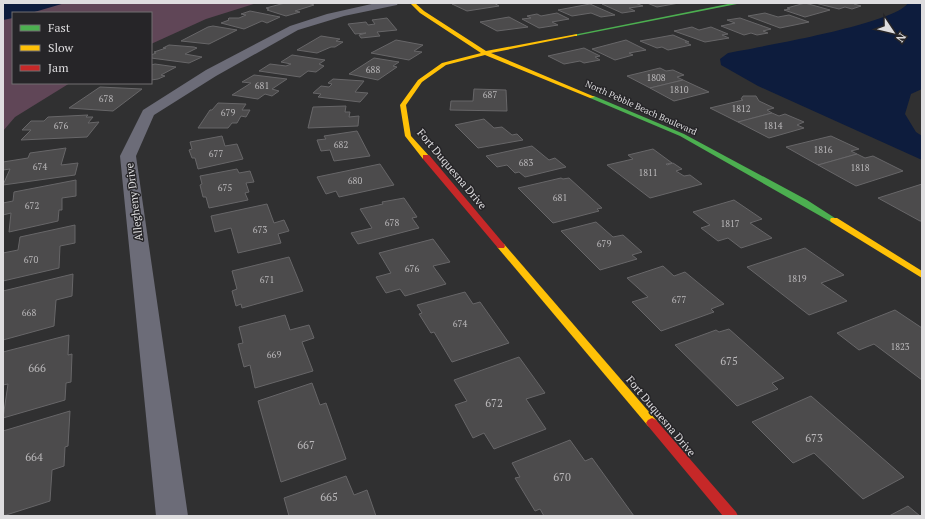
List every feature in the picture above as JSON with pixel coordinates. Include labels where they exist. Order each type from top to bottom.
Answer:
[{"type":"street","name":"Allegheny Drive","points":[[172,516],[128,156],[148,113],[211,73],[294,28],[339,14],[393,3]]},
{"type":"street","name":"North Pebble Beach Boulevard","points":[[412,3],[422,12],[485,53],[682,135],[804,202],[922,274]]},
{"type":"street","name":"Fort Duquesna Drive","points":[[731,516],[408,136],[403,105],[420,81],[444,64],[485,53],[740,3]]},
{"type":"shaded area","points":[[3,3],[257,3],[206,19],[152,44],[152,12],[12,12],[12,84],[68,84],[15,117],[3,131]]},
{"type":"water","points":[[3,3],[65,3],[34,12],[12,12],[12,18],[3,20]]},
{"type":"water","points":[[908,3],[922,3],[922,89],[911,94],[905,114],[916,132],[922,136],[922,160],[758,86],[721,65],[720,59],[728,53],[824,34],[879,19],[898,11]]},
{"type":"building","points":[[285,3],[308,3],[314,5],[295,11],[300,12],[286,16],[267,10],[269,9],[266,8]]},
{"type":"building","points":[[494,3],[499,6],[467,11],[452,4]]},
{"type":"building","points":[[635,3],[643,6],[629,8],[635,11],[622,13],[602,4]]},
{"type":"building","points":[[647,3],[679,3],[657,7]]},
{"type":"building","points":[[805,3],[830,10],[805,17],[784,10]]},
{"type":"building","points":[[815,3],[856,3],[854,4],[861,6],[852,9],[845,7],[839,9]]},
{"type":"building","points":[[590,4],[615,15],[601,17],[591,13],[572,16],[558,10]]},
{"type":"building","points":[[250,11],[280,17],[267,23],[262,21],[244,29],[221,23],[229,20],[229,18],[239,18],[246,15],[241,14]]},
{"type":"building","points":[[557,13],[569,19],[552,22],[558,25],[539,28],[522,19],[531,18],[527,16],[537,14],[541,16]]},
{"type":"building","points":[[765,13],[778,17],[789,15],[809,22],[780,28],[748,16]]},
{"type":"building","points":[[509,17],[528,27],[497,31],[480,22]]},
{"type":"building","points":[[387,18],[397,30],[377,32],[380,36],[361,38],[359,35],[366,33],[355,34],[348,24],[366,22],[368,25],[375,24],[372,20]]},
{"type":"building","points":[[740,18],[771,29],[763,31],[768,33],[757,35],[751,33],[744,35],[721,26],[735,23],[727,20]]},
{"type":"building","points":[[213,26],[237,30],[209,44],[181,41],[208,27]]},
{"type":"building","points":[[692,27],[699,30],[711,27],[728,34],[722,35],[729,38],[705,42],[674,31]]},
{"type":"building","points":[[673,35],[689,42],[685,42],[691,45],[668,50],[662,47],[657,48],[640,41]]},
{"type":"building","points":[[321,36],[340,39],[336,41],[343,42],[335,47],[331,47],[317,53],[297,50]]},
{"type":"building","points":[[396,40],[423,45],[414,51],[422,52],[409,60],[371,53]]},
{"type":"building","points":[[626,40],[646,50],[629,53],[633,55],[615,60],[592,49]]},
{"type":"building","points":[[169,45],[194,47],[197,48],[185,54],[202,57],[189,63],[152,58],[152,55],[156,53],[154,52],[166,48],[163,48]]},
{"type":"building","points":[[584,48],[600,56],[595,57],[600,60],[584,63],[580,61],[564,64],[548,56]]},
{"type":"building","points":[[292,55],[325,60],[319,64],[324,66],[316,72],[308,71],[300,77],[259,71],[270,64],[286,66],[291,64],[281,62]]},
{"type":"building","points":[[374,58],[399,62],[393,66],[397,67],[378,80],[349,74]]},
{"type":"building","points":[[152,65],[176,67],[161,75],[165,76],[152,80]]},
{"type":"building","points":[[660,68],[666,71],[673,70],[684,75],[677,77],[683,80],[650,88],[627,76]]},
{"type":"building","points":[[254,75],[287,79],[272,89],[279,91],[272,96],[265,94],[258,99],[232,95],[251,83],[242,82]]},
{"type":"building","points":[[333,79],[364,81],[355,92],[368,93],[360,102],[318,97],[321,94],[313,93],[321,86],[329,87],[332,84],[328,83]]},
{"type":"building","points":[[683,80],[709,92],[674,101],[650,88]]},
{"type":"building","points":[[100,87],[142,89],[113,111],[69,108]]},
{"type":"building","points":[[474,89],[506,90],[507,111],[450,110],[451,101],[473,101]]},
{"type":"building","points":[[743,96],[756,96],[759,101],[774,108],[767,110],[772,113],[738,122],[710,108],[743,100],[741,99]]},
{"type":"building","points":[[218,103],[246,104],[242,110],[250,110],[246,117],[241,116],[237,123],[232,123],[228,128],[198,128],[210,110],[212,110]]},
{"type":"building","points":[[346,106],[345,112],[350,112],[349,117],[359,116],[358,126],[308,128],[313,107]]},
{"type":"building","points":[[772,113],[779,116],[785,114],[804,122],[797,125],[804,128],[769,138],[738,122]]},
{"type":"building","points":[[88,115],[86,117],[93,117],[88,123],[99,122],[87,137],[21,140],[31,130],[22,130],[31,121],[44,121],[48,117]]},
{"type":"building","points":[[484,119],[494,128],[502,127],[512,135],[517,134],[523,140],[478,148],[455,125]]},
{"type":"building","points":[[357,131],[370,156],[334,161],[330,150],[321,151],[317,140],[326,139],[324,136]]},
{"type":"building","points":[[222,136],[225,146],[237,144],[243,159],[198,169],[195,158],[192,158],[189,150],[192,149],[190,142]]},
{"type":"building","points":[[831,136],[859,149],[851,151],[857,154],[818,165],[786,147]]},
{"type":"building","points":[[532,146],[549,160],[555,158],[566,167],[525,177],[519,172],[515,173],[507,165],[497,167],[486,156]]},
{"type":"building","points":[[66,148],[61,165],[78,163],[75,175],[3,185],[10,169],[3,170],[3,162],[28,158],[30,153]]},
{"type":"building","points":[[653,149],[672,163],[666,164],[667,165],[673,163],[682,169],[676,171],[684,176],[690,175],[702,184],[650,198],[607,165],[633,159],[628,155]]},
{"type":"building","points":[[857,154],[865,158],[873,156],[903,171],[856,186],[818,165]]},
{"type":"building","points":[[380,164],[394,185],[339,197],[336,191],[326,194],[317,177]]},
{"type":"building","points":[[237,169],[239,173],[250,171],[254,182],[246,183],[249,192],[245,193],[248,200],[209,208],[206,197],[203,197],[200,185],[202,184],[200,176]]},
{"type":"building","points":[[561,178],[569,178],[602,208],[597,209],[599,211],[553,223],[518,188]]},
{"type":"building","points":[[76,180],[76,196],[62,198],[62,210],[59,210],[58,221],[9,232],[11,213],[3,215],[3,203],[13,201],[14,192]]},
{"type":"building","points":[[922,184],[922,221],[878,198]]},
{"type":"building","points":[[404,198],[417,217],[412,218],[419,228],[358,244],[351,233],[372,228],[360,209],[383,204],[382,202]]},
{"type":"building","points":[[734,200],[762,219],[750,223],[772,238],[741,248],[728,238],[718,241],[701,228],[710,225],[693,212]]},
{"type":"building","points":[[267,204],[274,223],[284,220],[289,231],[278,234],[281,243],[238,253],[231,228],[215,232],[211,216]]},
{"type":"building","points":[[596,222],[613,237],[623,235],[642,252],[632,255],[637,259],[600,270],[561,231]]},
{"type":"building","points":[[75,225],[75,243],[60,246],[59,268],[3,281],[3,253],[18,250],[20,237]]},
{"type":"building","points":[[433,239],[450,262],[433,266],[446,284],[405,296],[400,289],[386,293],[376,277],[391,273],[379,253]]},
{"type":"building","points":[[805,248],[844,275],[821,283],[847,301],[809,315],[747,267]]},
{"type":"building","points":[[289,257],[303,291],[242,308],[241,304],[236,306],[232,291],[237,289],[232,271]]},
{"type":"building","points":[[663,266],[674,276],[685,272],[724,304],[711,309],[714,312],[661,331],[632,302],[648,297],[627,278]]},
{"type":"building","points":[[73,274],[72,296],[56,300],[54,326],[3,340],[3,291]]},
{"type":"building","points":[[465,292],[473,304],[480,302],[509,343],[452,362],[434,332],[431,333],[419,314],[422,313],[417,305]]},
{"type":"building","points":[[895,310],[922,328],[922,380],[874,344],[859,350],[837,333]]},
{"type":"building","points":[[285,315],[290,330],[309,325],[314,338],[302,342],[313,371],[255,388],[250,365],[244,367],[238,344],[243,343],[239,327]]},
{"type":"building","points":[[729,329],[784,378],[772,383],[778,389],[737,406],[675,345],[716,330],[719,332]]},
{"type":"building","points":[[69,335],[68,355],[72,354],[71,382],[66,383],[65,400],[3,418],[8,384],[3,385],[3,352]]},
{"type":"building","points":[[519,357],[545,393],[526,399],[546,429],[494,449],[484,433],[473,438],[455,405],[467,401],[454,380]]},
{"type":"building","points":[[312,383],[320,405],[326,403],[346,459],[281,482],[258,401]]},
{"type":"building","points":[[811,396],[904,477],[863,499],[814,453],[793,463],[752,422]]},
{"type":"building","points":[[70,411],[68,446],[65,447],[64,466],[52,470],[50,501],[3,516],[3,431]]},
{"type":"building","points":[[570,440],[585,461],[592,458],[634,516],[544,516],[540,509],[535,511],[515,478],[520,477],[512,463]]},
{"type":"building","points":[[346,476],[354,495],[367,490],[376,516],[289,516],[284,498]]},
{"type":"building","points":[[908,506],[920,516],[889,516]]},
{"type":"traffic: fast","points":[[575,35],[740,3]]},
{"type":"traffic: fast","points":[[592,97],[682,135],[834,220]]},
{"type":"traffic: slow","points":[[412,3],[422,12],[485,53],[592,97]]},
{"type":"traffic: slow","points":[[426,157],[408,136],[403,105],[420,81],[444,64],[485,53],[575,35]]},
{"type":"traffic: slow","points":[[834,220],[922,275]]},
{"type":"traffic: slow","points":[[501,246],[652,423]]},
{"type":"traffic: jam","points":[[426,157],[501,246]]},
{"type":"traffic: jam","points":[[652,423],[731,516]]}]
